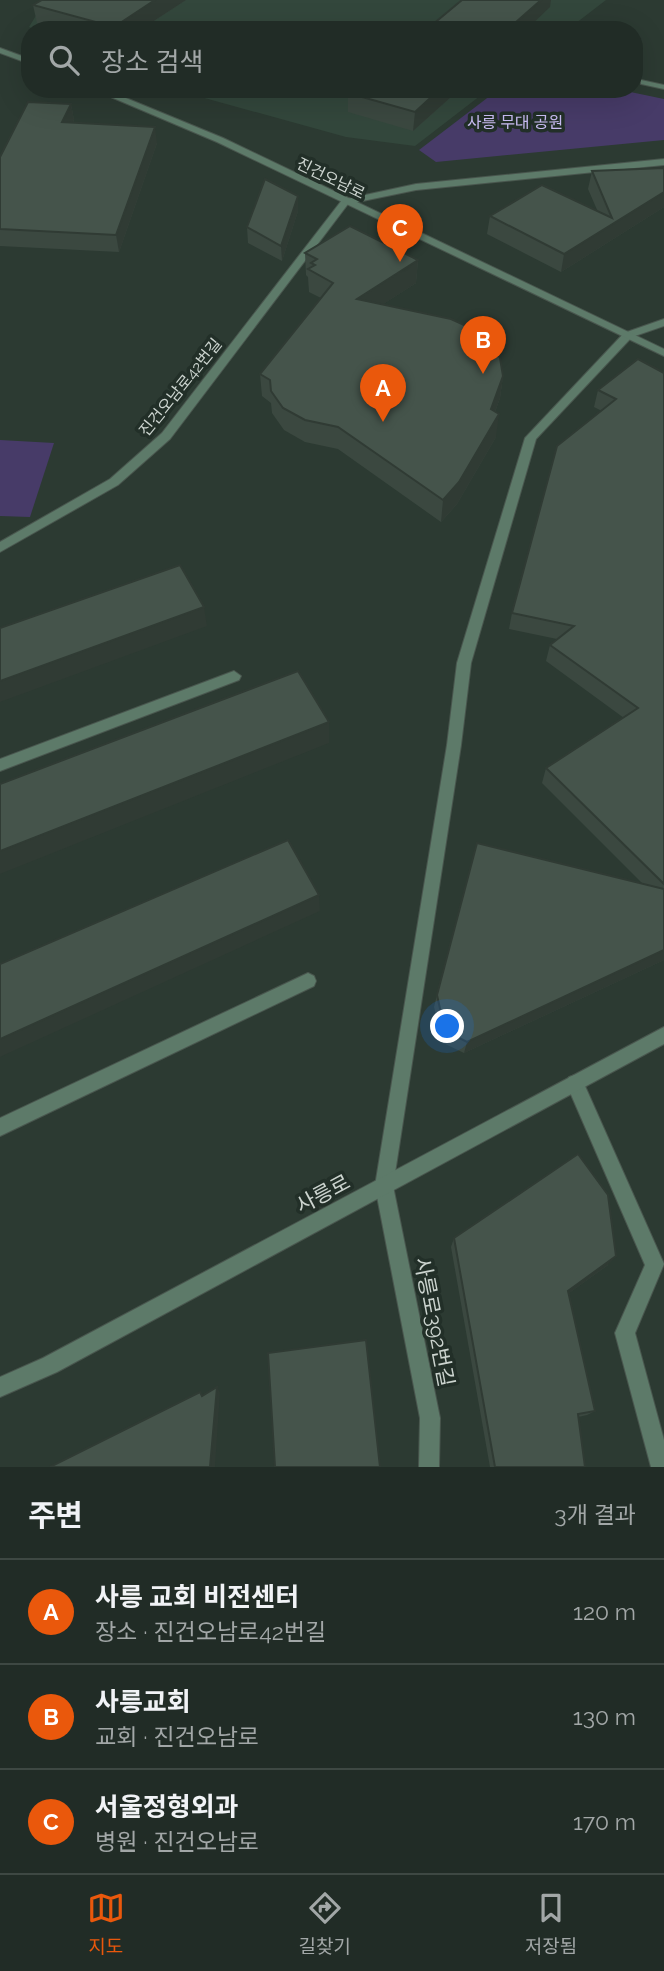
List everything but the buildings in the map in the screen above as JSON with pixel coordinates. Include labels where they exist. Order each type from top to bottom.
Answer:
[{"type":"street","points":[[0,50],[21,58]]},
{"type":"street","points":[[644,82],[664,87]]},
{"type":"street","name":"진건오남로","points":[[118,98],[220,140],[664,353]]},
{"type":"street","points":[[345,202],[416,187],[664,162]]},
{"type":"street","name":"진건오남로42번길","points":[[0,548],[114,482],[166,436],[345,202]]},
{"type":"street","points":[[384,1186],[452,759],[464,663],[531,438],[628,335],[664,322]]},
{"type":"street","points":[[0,765],[234,676]]},
{"type":"street","points":[[0,1127],[308,981]]},
{"type":"street","name":"사릉로","points":[[0,1387],[51,1364],[664,1035]]},
{"type":"street","points":[[575,1083],[655,1265],[625,1333],[661,1467]]},
{"type":"street","name":"사릉로392번길","points":[[384,1186],[430,1418],[429,1467]]},
{"type":"shaded area","points":[[58,0],[606,0],[579,21],[33,21],[40,9]]},
{"type":"shaded area","points":[[205,98],[477,98],[415,146],[346,137]]},
{"type":"green space","name":"사릉 무대 공원","points":[[643,95],[664,99],[664,140],[436,162],[419,150],[487,98],[643,98]]},
{"type":"green space","points":[[0,440],[54,443],[30,517],[0,516]]},
{"type":"place","name":"서울정형외과","points":[[400,262]]},
{"type":"place","name":"사릉교회","points":[[483,374]]},
{"type":"place","name":"사릉 교회 비전센터","points":[[383,422]]}]
